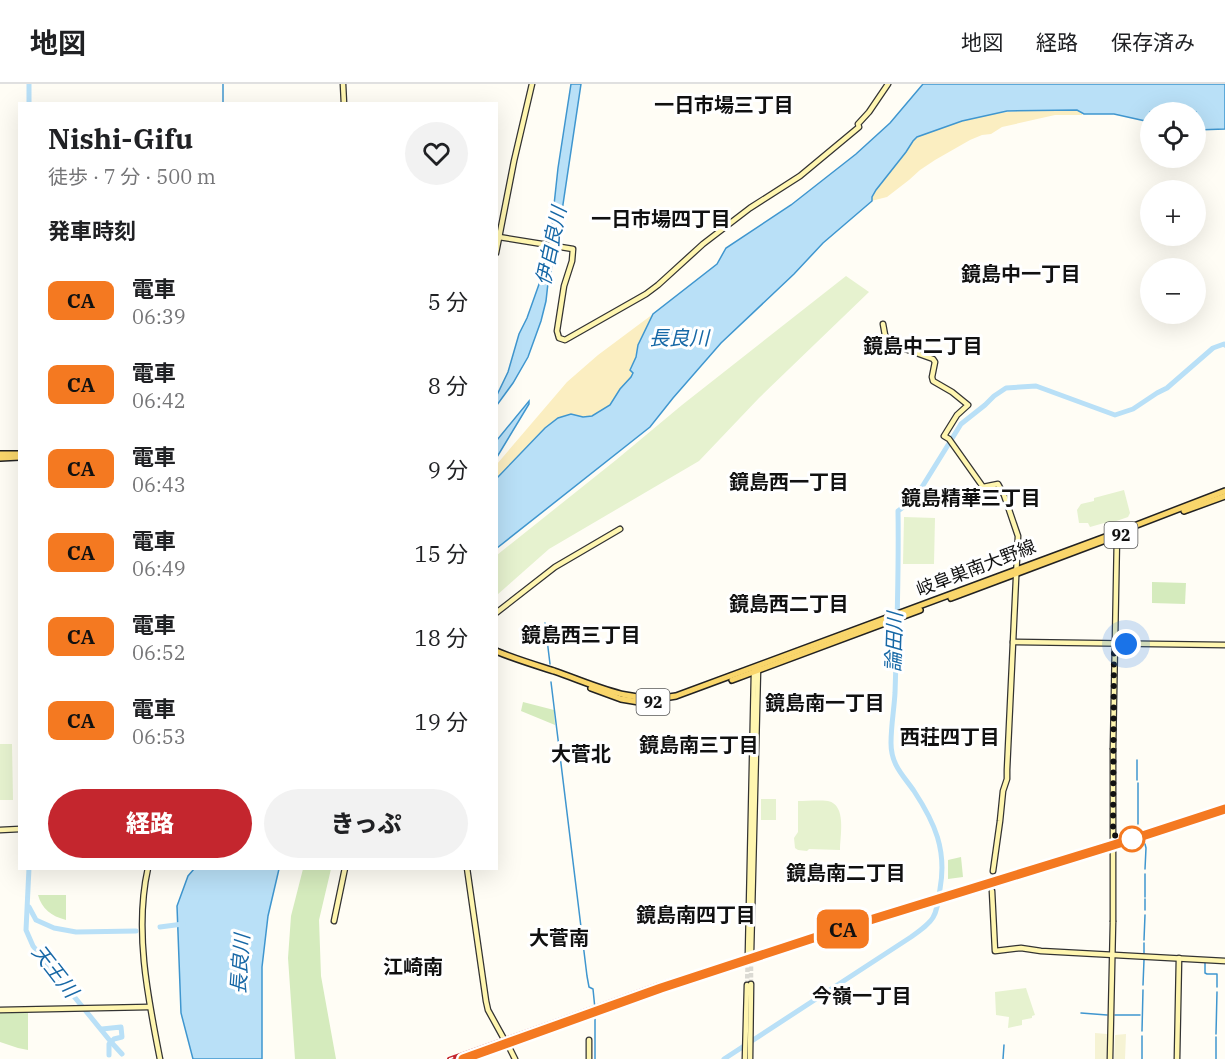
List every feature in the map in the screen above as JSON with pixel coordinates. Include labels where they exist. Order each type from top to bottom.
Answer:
[{"type":"main road","points":[[0,456],[18,456]]},
{"type":"main road","name":"岐阜巣南大野線","points":[[1117,535],[1225,490]]},
{"type":"main road","name":"岐阜巣南大野線","points":[[498,654],[621,699],[666,701],[683,697],[893,617],[1225,496]]},
{"type":"street","points":[[343,84],[344,102]]},
{"type":"street","points":[[498,247],[514,161],[532,84]]},
{"type":"street","points":[[501,237],[573,249],[557,331],[559,338],[565,340],[646,294],[717,233],[750,208],[800,176],[859,127],[858,124],[888,84]]},
{"type":"street","points":[[883,324],[885,335],[894,345],[933,359],[935,362],[933,381],[969,405],[957,415],[944,436],[983,487],[998,484],[1018,536],[1007,770],[993,871]]},
{"type":"street","points":[[498,611],[555,567],[620,529]]},
{"type":"street","points":[[1110,1059],[1117,535]]},
{"type":"street","points":[[1013,642],[1225,645]]},
{"type":"street","points":[[750,954],[756,670]]},
{"type":"street","points":[[0,830],[18,829]]},
{"type":"street","points":[[148,870],[143,898],[143,956],[149,1007],[159,1059]]},
{"type":"street","points":[[334,921],[345,870]]},
{"type":"street","points":[[467,870],[486,1001],[488,1010],[504,1039]]},
{"type":"street","points":[[992,891],[996,951],[1021,948],[1225,961]]},
{"type":"street","points":[[1177,1059],[1179,958]]},
{"type":"street","points":[[748,1059],[749,984]]},
{"type":"street","points":[[0,1010],[149,1007]]},
{"type":"street","points":[[589,1059],[590,1040]]},
{"type":"street","points":[[510,1050],[515,1059]]},
{"type":"shaded area","points":[[1095,1033],[1107,1034],[1108,1059],[1095,1059]]},
{"type":"shaded area","points":[[1126,1034],[1125,1059],[1114,1059],[1115,1035]]},
{"type":"green space","points":[[846,276],[869,292],[759,398],[699,461],[549,549],[498,594],[498,554]]},
{"type":"green space","points":[[1124,490],[1130,513],[1128,517],[1105,525],[1104,523],[1090,527],[1088,523],[1079,523],[1077,510],[1081,504]]},
{"type":"green space","points":[[904,517],[935,518],[934,564],[903,564]]},
{"type":"green space","points":[[1152,582],[1186,583],[1185,604],[1152,603]]},
{"type":"green space","points":[[523,702],[554,710],[555,725],[521,711]]},
{"type":"green space","points":[[0,744],[12,744],[13,800],[0,800]]},
{"type":"green space","points":[[761,799],[776,799],[776,820],[761,820]]},
{"type":"green space","points":[[798,801],[828,801],[838,808],[841,822],[840,850],[809,849],[807,851],[795,848],[794,838],[798,832]]},
{"type":"green space","points":[[961,857],[963,877],[948,879],[948,860]]},
{"type":"green space","points":[[303,870],[331,870],[319,920],[321,976],[336,1059],[295,1059],[288,958],[291,916]]},
{"type":"green space","points":[[38,895],[66,895],[66,920],[48,911]]},
{"type":"green space","points":[[1026,988],[1035,1015],[1022,1020],[1022,1025],[1008,1028],[1009,1017],[996,1015],[995,992]]},
{"type":"green space","points":[[0,1013],[28,1013],[28,1050],[0,1042]]},
{"type":"sand","points":[[1032,110],[1083,111],[1082,115],[1055,115],[1002,127],[991,134],[970,140],[920,170],[887,197],[871,201],[872,195],[916,138],[935,129],[971,118],[995,113]]},
{"type":"sand","points":[[653,314],[638,345],[631,377],[610,405],[592,416],[583,417],[571,414],[545,428],[498,477],[498,463],[567,382],[598,355]]},
{"type":"water","name":"伊自良川","points":[[571,84],[581,84],[556,251],[541,321],[528,357],[498,404],[498,393],[508,372],[549,251],[558,168]]},
{"type":"water","name":"長良川","points":[[923,84],[1225,84],[1225,129],[1206,130],[1206,102],[1140,102],[1140,120],[1114,114],[1084,114],[1077,110],[1007,111],[962,121],[917,137],[876,190],[872,201],[823,243],[794,274],[721,343],[650,427],[498,547],[498,477],[545,428],[558,418],[571,414],[583,417],[592,416],[610,405],[633,373],[630,370],[638,345],[653,314],[717,264],[726,248],[791,205],[856,154],[890,123]]},
{"type":"water","points":[[529,401],[498,455],[498,439]]},
{"type":"water","name":"長良川","points":[[193,870],[279,870],[268,916],[262,967],[262,1059],[193,1059],[181,1013],[177,906],[188,876]]},
{"type":"waterway","name":"天王川","points":[[29,84],[29,102]]},
{"type":"waterway","points":[[223,84],[223,102]]},
{"type":"waterway","name":"論田川","points":[[724,1059],[911,937],[930,922],[935,912],[942,875],[937,837],[928,814],[895,764],[892,751],[897,625],[898,511],[922,487],[961,424],[1006,388],[1036,386],[1115,415],[1133,409],[1167,388],[1213,348],[1225,345]]},
{"type":"waterway","points":[[545,623],[550,664]]},
{"type":"waterway","points":[[551,682],[587,976],[589,987],[593,989],[595,1059]]},
{"type":"waterway","points":[[1137,760],[1137,780]]},
{"type":"waterway","points":[[1138,783],[1138,824]]},
{"type":"waterway","points":[[1145,844],[1145,869]]},
{"type":"waterway","name":"天王川","points":[[29,870],[26,930],[33,946],[122,1054]]},
{"type":"waterway","points":[[1145,874],[1145,897]]},
{"type":"waterway","points":[[1145,899],[1145,910]]},
{"type":"waterway","name":"天王川","points":[[29,907],[36,920],[54,928],[76,932],[136,931]]},
{"type":"waterway","points":[[1144,940],[1145,915]]},
{"type":"waterway","name":"天王川","points":[[160,927],[183,924]]},
{"type":"waterway","points":[[1144,943],[1144,953]]},
{"type":"waterway","points":[[1143,985],[1144,960]]},
{"type":"waterway","points":[[1205,963],[1205,973],[1217,974],[1217,987]]},
{"type":"waterway","points":[[1142,1031],[1143,990]]},
{"type":"waterway","points":[[1216,1034],[1217,992]]},
{"type":"waterway","points":[[1081,1013],[1107,1015]]},
{"type":"waterway","points":[[1115,1015],[1140,1015]]},
{"type":"waterway","name":"天王川","points":[[102,1029],[121,1027],[122,1037],[114,1039],[109,1044],[109,1055]]},
{"type":"waterway","points":[[1142,1036],[1142,1059]]},
{"type":"waterway","points":[[1216,1037],[1216,1059]]},
{"type":"waterway","points":[[1003,1059],[1004,1045]]},
{"type":"tunnel","points":[[992,891],[993,871]]},
{"type":"tunnel","points":[[751,953],[751,984]]},
{"type":"tunnel","points":[[747,985],[748,954]]},
{"type":"tunnel","points":[[504,1039],[510,1049]]},
{"type":"railway","points":[[449,1059],[659,984],[1225,806]]},
{"type":"train","name":"CA","points":[[463,1059],[661,988],[844,928],[1225,809]]},
{"type":"district","name":"一日市場三丁目","points":[[724,105]]},
{"type":"district","name":"一日市場四丁目","points":[[661,219]]},
{"type":"district","name":"鏡島中一丁目","points":[[1021,274]]},
{"type":"district","name":"鏡島中二丁目","points":[[923,346]]},
{"type":"district","name":"鏡島西一丁目","points":[[789,482]]},
{"type":"district","name":"鏡島精華三丁目","points":[[971,498]]},
{"type":"district","name":"鏡島西二丁目","points":[[789,604]]},
{"type":"district","name":"鏡島西三丁目","points":[[581,635]]},
{"type":"district","name":"鏡島南一丁目","points":[[825,703]]},
{"type":"district","name":"西荘四丁目","points":[[950,737]]},
{"type":"district","name":"鏡島南三丁目","points":[[699,745]]},
{"type":"district","name":"大菅北","points":[[581,754]]},
{"type":"district","name":"鏡島南二丁目","points":[[846,873]]},
{"type":"district","name":"鏡島南四丁目","points":[[696,915]]},
{"type":"district","name":"大菅南","points":[[559,938]]},
{"type":"district","name":"江崎南","points":[[413,967]]},
{"type":"district","name":"今嶺一丁目","points":[[862,996]]},
{"type":"route","points":[[1126,644],[1114,644],[1113,835],[1132,839]]}]
